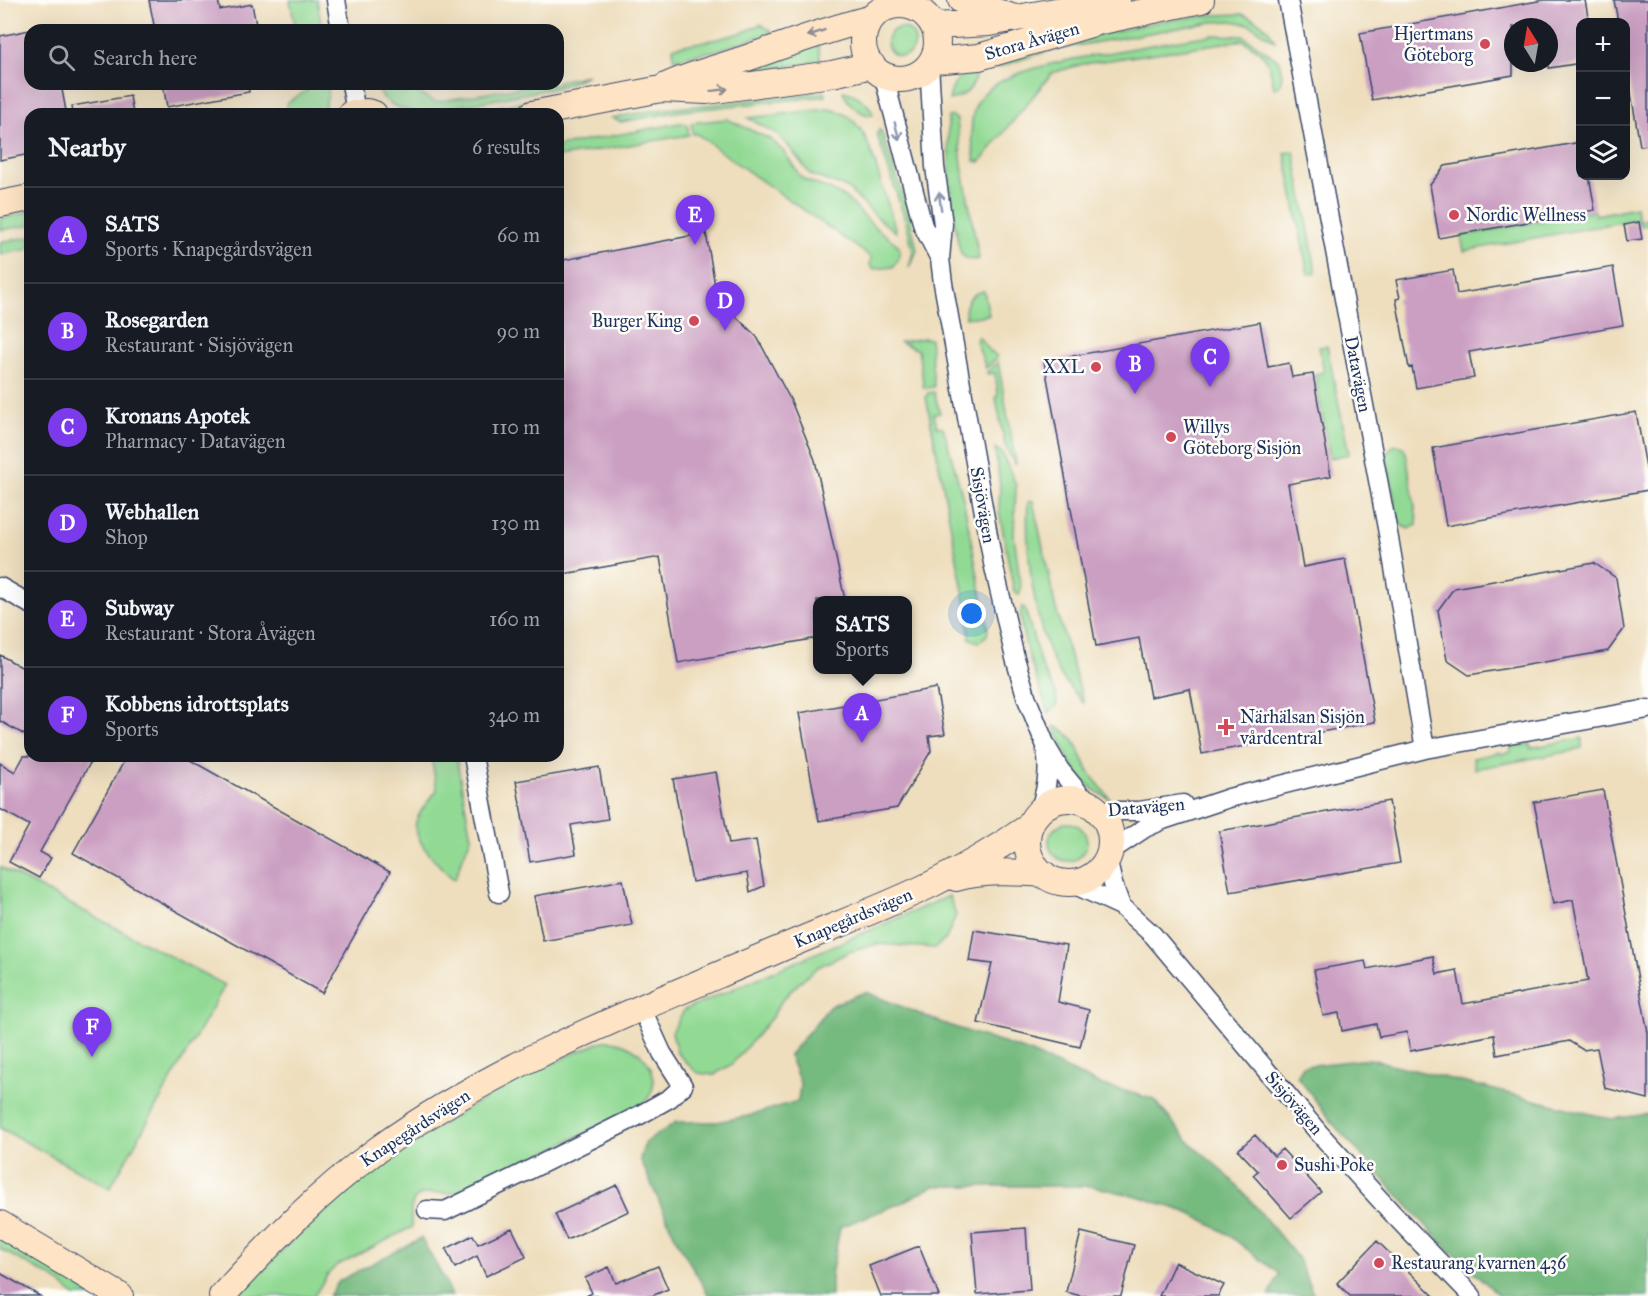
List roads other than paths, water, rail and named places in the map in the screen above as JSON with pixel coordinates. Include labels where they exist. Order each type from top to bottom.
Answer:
[{"type":"street","points":[[336,0],[340,24]]},
{"type":"street","name":"Stora Åvägen","points":[[961,0],[1015,18]]},
{"type":"street","name":"Stora Åvägen","points":[[661,89],[688,76],[898,5],[915,8],[929,14],[989,23],[1117,0]]},
{"type":"street","name":"Stora Åvägen","points":[[563,108],[661,89],[718,90],[877,70],[899,79],[908,78],[923,70],[931,62],[979,57],[1097,22],[1201,0]]},
{"type":"street","name":"Datavägen","points":[[1287,0],[1390,544],[1425,749]]},
{"type":"street","points":[[876,11],[867,25],[863,41],[864,50],[877,70]]},
{"type":"street","points":[[929,14],[937,47],[931,62]]},
{"type":"street","name":"Sisjövägen","points":[[931,62],[935,167],[943,224],[940,259],[993,563],[1027,699],[1046,746],[1060,770],[1106,821],[1110,833],[1108,855],[1113,884],[1121,906]]},
{"type":"street","name":"Sisjövägen","points":[[877,70],[923,226],[940,259]]},
{"type":"street","points":[[353,90],[358,108]]},
{"type":"street","points":[[0,204],[24,199]]},
{"type":"street","points":[[0,587],[24,601]]},
{"type":"street","name":"Datavägen","points":[[1108,855],[1145,828],[1229,798],[1425,749],[1648,710]]},
{"type":"street","name":"Sisjövägen","points":[[1046,746],[1048,775],[1046,792],[1034,819],[1028,849],[1034,863],[1044,874],[1057,881],[1071,883],[1121,906],[1140,921],[1355,1173],[1472,1296]]},
{"type":"street","points":[[474,762],[499,893]]},
{"type":"street","name":"Datavägen","points":[[1092,807],[1139,811],[1229,798]]},
{"type":"street","points":[[1034,819],[1051,804],[1065,799],[1092,807]]},
{"type":"street","name":"Knapegårdsvägen","points":[[932,884],[1034,819]]},
{"type":"street","points":[[1071,883],[1090,877],[1100,869],[1108,855]]},
{"type":"street","name":"Knapegårdsvägen","points":[[222,1296],[275,1237],[377,1150],[453,1100],[508,1070],[642,1009],[932,884],[962,876],[990,873],[1044,874]]},
{"type":"street","points":[[428,1210],[445,1211],[513,1178],[638,1116],[670,1098],[683,1086],[662,1053],[642,1009]]},
{"type":"street","points":[[0,1224],[120,1296]]},
{"type":"place","name":"Hjertmans Göteborg","points":[[1485,44]]},
{"type":"place","name":"Nordic Wellness","points":[[1454,215]]},
{"type":"place","name":"Subway","points":[[695,245]]},
{"type":"place","name":"Burger King","points":[[694,321]]},
{"type":"place","name":"Webhallen","points":[[725,331]]},
{"type":"place","name":"XXL","points":[[1096,367]]},
{"type":"place","name":"Kronans Apotek","points":[[1210,387]]},
{"type":"place","name":"Rosegarden","points":[[1135,394]]},
{"type":"place","name":"Willys Göteborg Sisjön","points":[[1171,437]]},
{"type":"place","name":"Närhälsan Sisjön vårdcentral","points":[[1226,727]]},
{"type":"place","name":"SATS","points":[[862,743]]},
{"type":"place","name":"Kobbens idrottsplats","points":[[92,1057]]},
{"type":"place","name":"Sushi Poke","points":[[1282,1165]]},
{"type":"place","name":"Restaurang kvarnen 436","points":[[1379,1263]]}]
